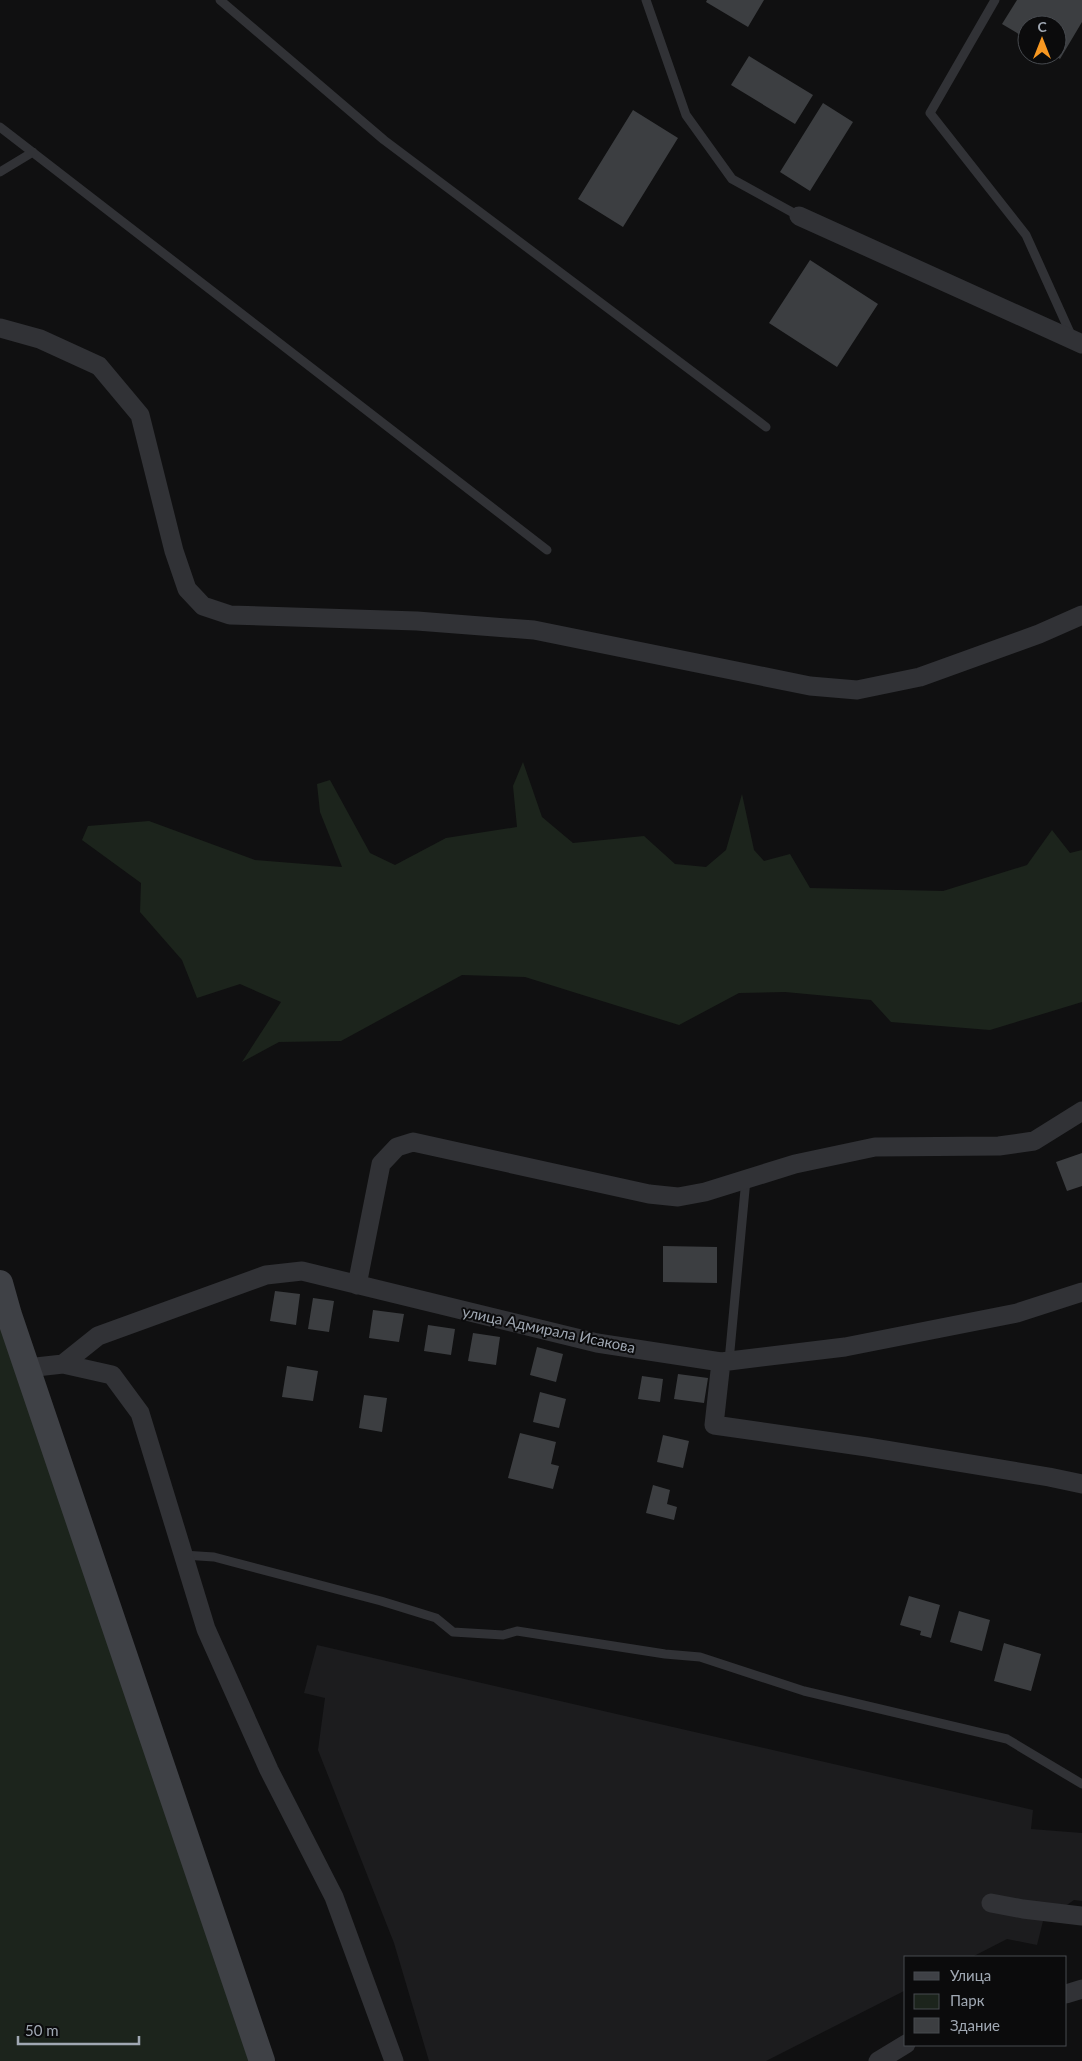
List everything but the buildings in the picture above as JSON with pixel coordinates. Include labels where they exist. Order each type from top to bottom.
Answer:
[{"type":"main road","points":[[0,1283],[4,1316],[27,1368],[262,2061]]},
{"type":"street","points":[[800,216],[1078,342]]},
{"type":"street","points":[[0,328],[40,339],[99,366],[140,415],[174,551],[187,589],[203,606],[230,615],[417,621],[534,630],[810,686],[857,690],[920,677],[1039,634],[1082,615]]},
{"type":"street","points":[[357,1285],[381,1164],[397,1147],[413,1142],[649,1194],[678,1197],[704,1192],[795,1164],[875,1147],[999,1146],[1034,1141],[1082,1111]]},
{"type":"street","name":"улица Адмирала Исакова","points":[[63,1364],[98,1336],[266,1275],[302,1271],[597,1343],[725,1361],[844,1347],[1017,1313],[1082,1292]]},
{"type":"street","points":[[725,1361],[714,1425],[867,1447],[1082,1484]]},
{"type":"street","points":[[27,1368],[63,1364],[112,1375],[140,1413],[210,1638],[269,1770],[334,1897],[394,2061]]},
{"type":"street","points":[[991,1903],[1082,1916]]},
{"type":"street","points":[[1067,1994],[1082,1989]]},
{"type":"street","points":[[878,2061],[904,2045]]},
{"type":"lane","points":[[220,0],[384,140],[766,427]]},
{"type":"lane","points":[[646,0],[686,116],[732,179],[800,216]]},
{"type":"lane","points":[[996,0],[930,113],[1026,235],[1078,342]]},
{"type":"lane","points":[[0,127],[547,550]]},
{"type":"lane","points":[[0,172],[32,152]]},
{"type":"lane","points":[[725,1361],[746,1179]]},
{"type":"lane","points":[[183,1555],[214,1557],[381,1601],[436,1618],[452,1632],[503,1635],[517,1631],[665,1654],[700,1657],[804,1692],[1007,1739],[1082,1784]]},
{"type":"shaded area","points":[[317,1645],[1033,1810],[1031,1829],[1082,1833],[1082,1901],[1074,1900],[1043,1921],[1037,1945],[1007,1939],[974,1956],[904,1956],[904,1991],[766,2061],[429,2061],[394,1943],[318,1750],[325,1698],[304,1693]]},
{"type":"green space","points":[[523,762],[542,817],[573,843],[644,836],[675,864],[706,867],[726,850],[742,794],[754,850],[764,861],[790,854],[810,888],[943,891],[1027,865],[1052,830],[1070,853],[1082,850],[1082,1002],[990,1030],[891,1022],[871,1000],[785,992],[739,993],[679,1025],[525,977],[462,975],[341,1041],[279,1042],[242,1062],[281,1002],[240,984],[197,998],[182,960],[140,912],[141,883],[82,840],[88,826],[149,821],[255,860],[342,867],[320,812],[317,784],[330,780],[370,853],[395,865],[446,838],[517,827],[513,786]]},
{"type":"green space","points":[[0,1322],[256,2061],[0,2061]]}]
